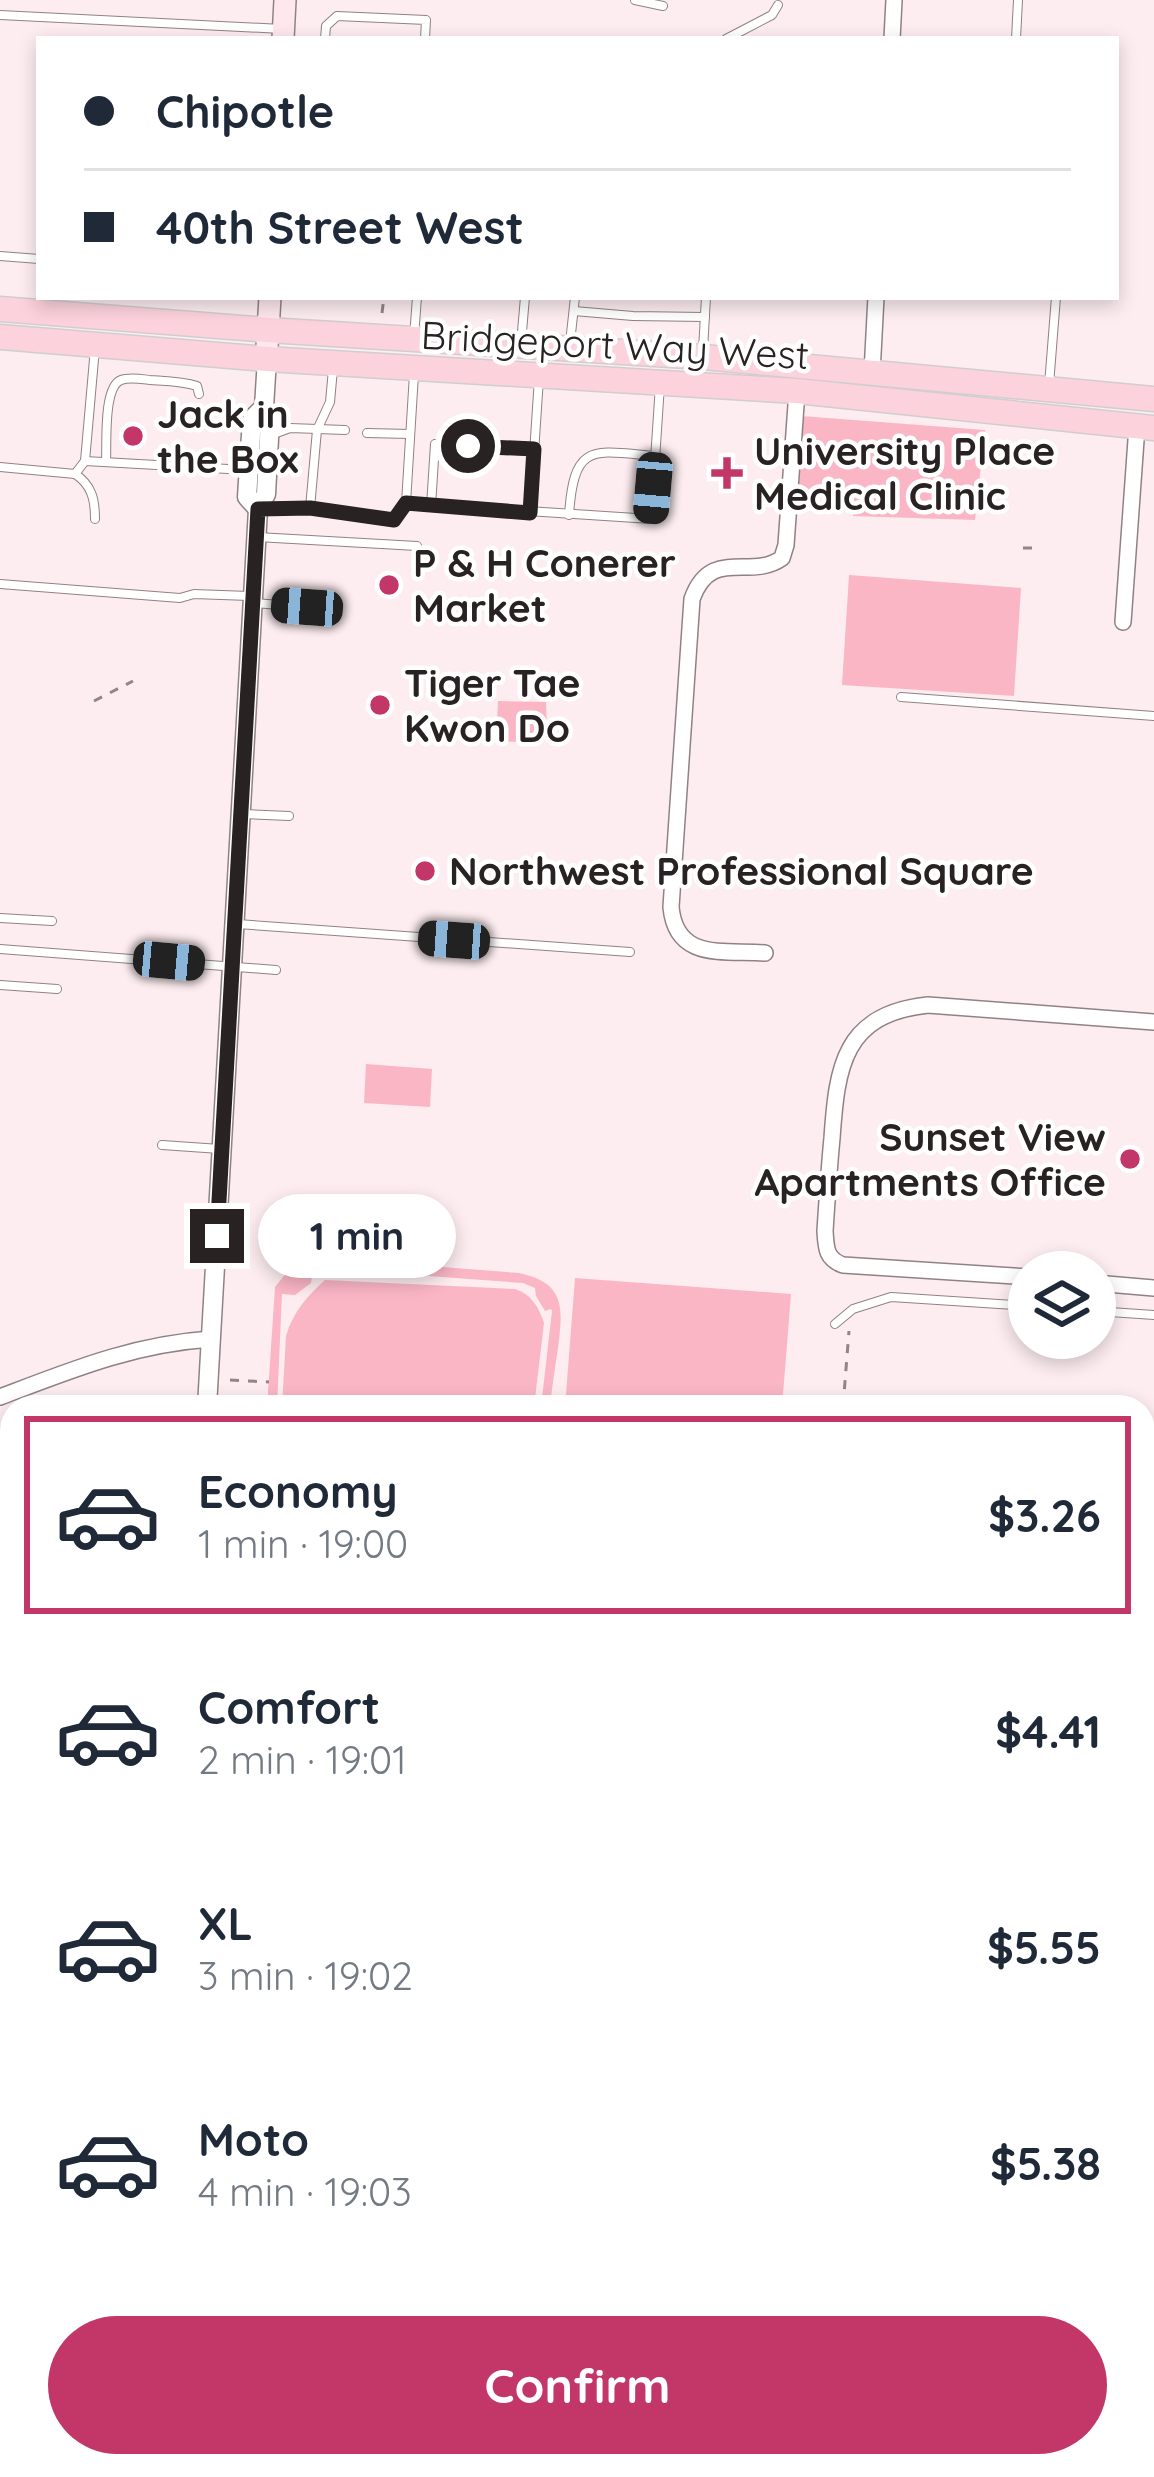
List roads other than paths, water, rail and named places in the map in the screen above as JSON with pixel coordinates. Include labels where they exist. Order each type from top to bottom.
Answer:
[{"type":"main road","points":[[283,34],[285,0]]},
{"type":"main road","points":[[267,359],[270,300]]},
{"type":"main road","name":"Bridgeport Way West","points":[[0,309],[44,305],[268,330],[703,357],[1154,399]]},
{"type":"main road","name":"Bridgeport Way West","points":[[0,338],[334,364],[796,391],[1146,427]]},
{"type":"street","points":[[892,36],[894,0]]},
{"type":"street","points":[[872,373],[876,300]]},
{"type":"street","points":[[208,1395],[256,537],[258,509],[266,494],[267,359]]},
{"type":"street","points":[[765,952],[694,946],[678,934],[670,907],[692,599],[703,578],[716,570],[771,565],[782,558],[796,391]]},
{"type":"street","points":[[258,509],[248,497],[252,419],[264,407]]},
{"type":"street","points":[[1123,622],[1146,427]]},
{"type":"street","points":[[1008,1276],[833,1262],[825,1231],[836,1088],[845,1054],[877,1021],[928,1005],[1154,1022]]},
{"type":"street","points":[[1116,1285],[1154,1288]]},
{"type":"street","points":[[5,1395],[129,1350],[211,1339]]},
{"type":"lane","points":[[635,0],[664,6]]},
{"type":"lane","points":[[1016,36],[1018,0]]},
{"type":"lane","points":[[733,36],[772,15],[778,5]]},
{"type":"lane","points":[[0,15],[283,34]]},
{"type":"lane","points":[[326,36],[326,26],[337,16],[426,20],[425,36]]},
{"type":"lane","points":[[0,256],[36,259]]},
{"type":"lane","points":[[414,338],[417,300]]},
{"type":"lane","points":[[521,344],[525,300]]},
{"type":"lane","points":[[570,348],[575,300]]},
{"type":"lane","points":[[703,357],[706,300]]},
{"type":"lane","points":[[1049,389],[1056,300]]},
{"type":"lane","points":[[574,311],[705,316]]},
{"type":"lane","points":[[75,474],[86,460],[95,346]]},
{"type":"lane","points":[[310,508],[317,430],[330,402],[334,364]]},
{"type":"lane","points":[[258,509],[310,508],[394,520],[406,503],[415,369]]},
{"type":"lane","points":[[530,513],[539,377]]},
{"type":"lane","points":[[106,462],[113,385],[132,379],[188,383],[197,386],[199,394]]},
{"type":"lane","points":[[406,503],[651,519],[661,383]]},
{"type":"lane","points":[[269,436],[290,428],[345,430]]},
{"type":"lane","points":[[367,433],[410,434]]},
{"type":"lane","points":[[431,506],[435,445],[534,449]]},
{"type":"lane","points":[[569,515],[579,463],[597,451],[656,456]]},
{"type":"lane","points":[[86,460],[249,470]]},
{"type":"lane","points":[[0,467],[75,474],[92,491],[95,519]]},
{"type":"lane","points":[[256,537],[417,546]]},
{"type":"lane","points":[[0,584],[180,598],[194,594],[307,607]]},
{"type":"lane","points":[[901,697],[1154,716]]},
{"type":"lane","points":[[241,814],[289,816]]},
{"type":"lane","points":[[0,917],[52,921]]},
{"type":"lane","points":[[234,924],[630,952]]},
{"type":"lane","points":[[0,949],[275,970]]},
{"type":"lane","points":[[0,985],[57,989]]},
{"type":"lane","points":[[162,1145],[222,1149]]},
{"type":"lane","points":[[835,1324],[876,1299],[898,1296],[1008,1304]]},
{"type":"lane","points":[[1116,1312],[1154,1315]]},
{"type":"place","name":"Jack in the Box","points":[[133,436]]},
{"type":"place","name":"University Place Medical Clinic","points":[[727,473]]},
{"type":"place","name":"P & H Conerer Market","points":[[389,585]]},
{"type":"place","name":"Tiger Tae Kwon Do","points":[[380,705]]},
{"type":"place","name":"Northwest Professional Square","points":[[425,871]]},
{"type":"place","name":"Sunset View Apartments Office","points":[[1130,1159]]}]
